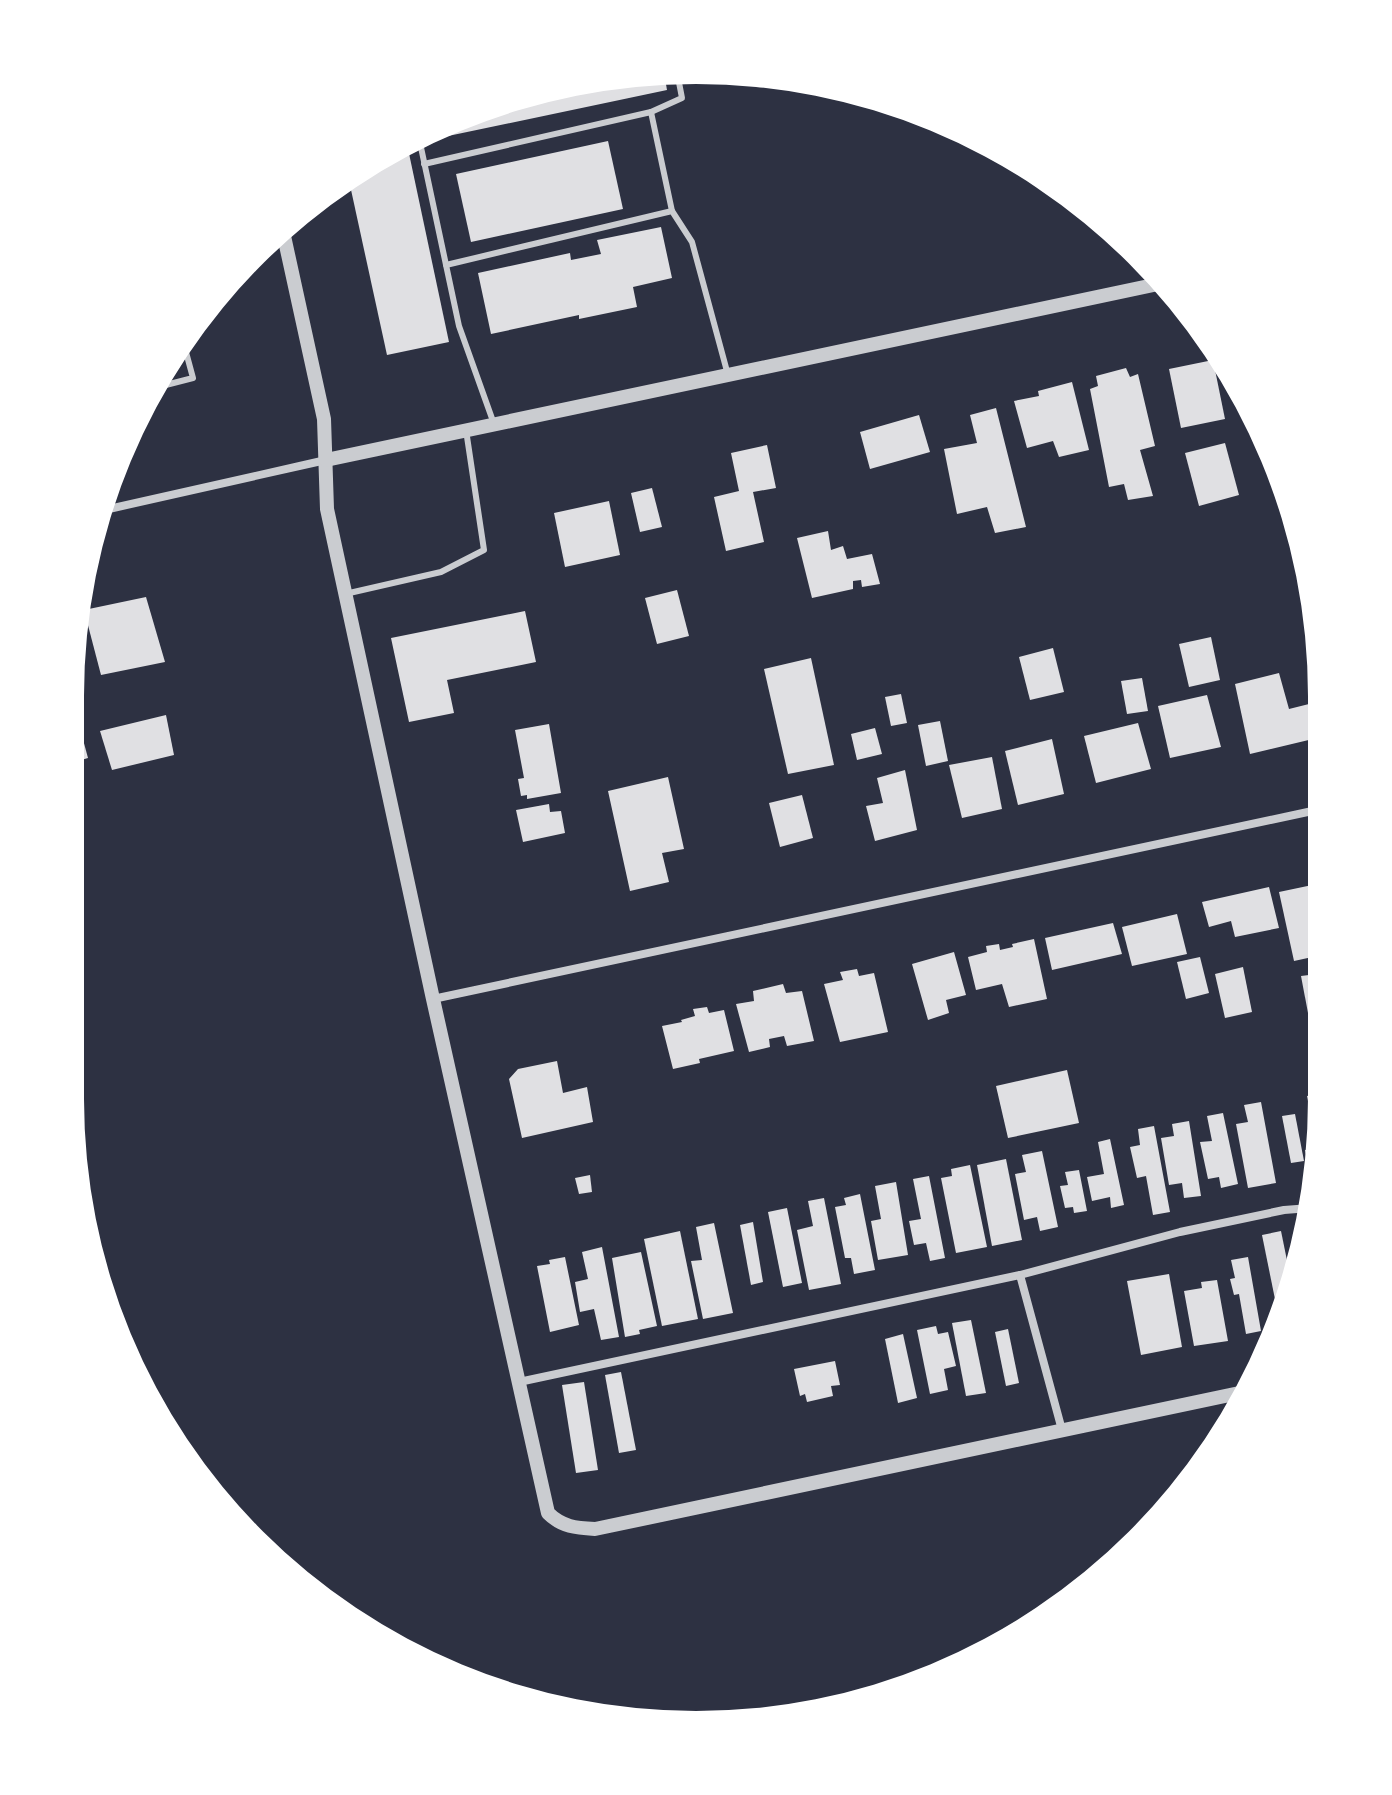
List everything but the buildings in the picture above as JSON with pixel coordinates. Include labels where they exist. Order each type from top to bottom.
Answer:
[{"type":"street","points":[[285,242],[324,419],[327,509],[548,1513],[568,1527],[595,1529],[1232,1395]]},
{"type":"street","points":[[113,508],[1150,286]]},
{"type":"street","points":[[433,999],[1308,812]]},
{"type":"street","points":[[519,1382],[1020,1275],[1180,1232],[1298,1209]]},
{"type":"street","points":[[1020,1275],[1062,1430]]},
{"type":"lane","points":[[424,164],[651,112],[682,98],[679,84]]},
{"type":"lane","points":[[651,112],[672,211],[692,242],[728,375]]},
{"type":"lane","points":[[421,149],[459,326],[494,424]]},
{"type":"lane","points":[[446,265],[672,211]]},
{"type":"lane","points":[[170,384],[193,378],[187,356]]},
{"type":"lane","points":[[345,594],[441,572],[484,550],[466,430]]}]
